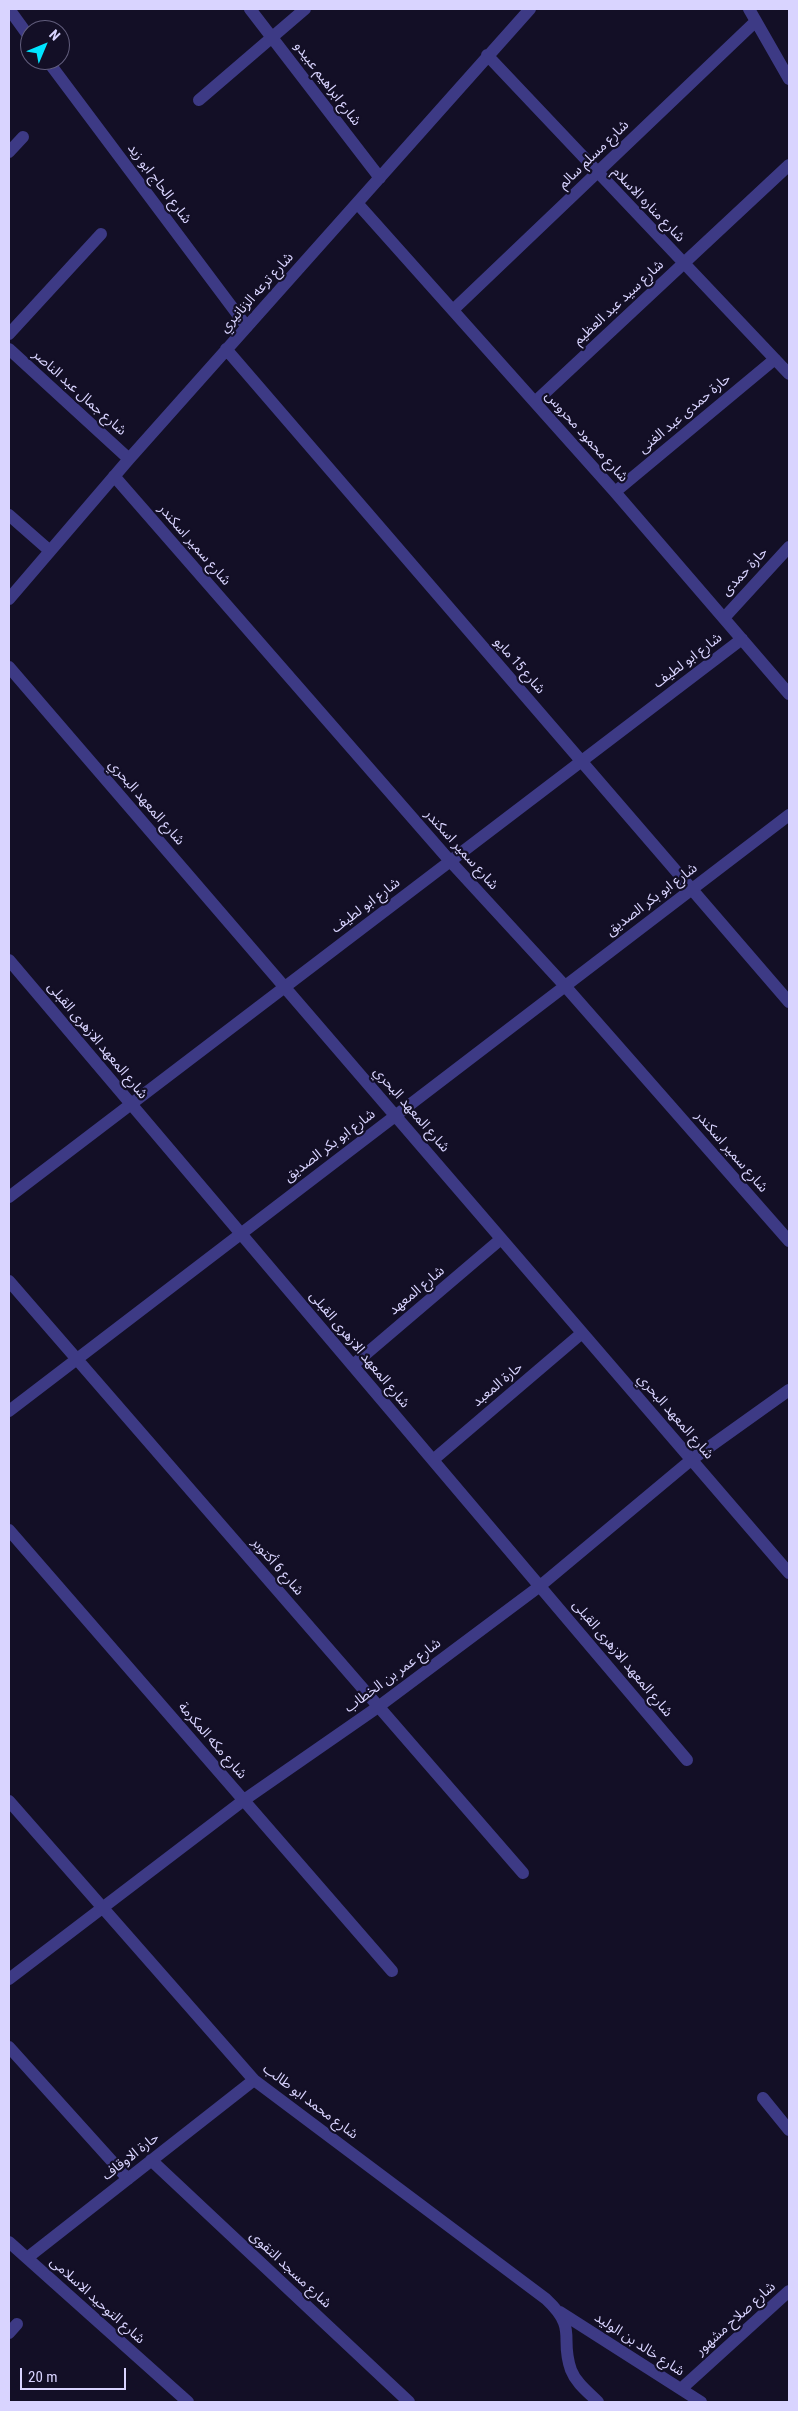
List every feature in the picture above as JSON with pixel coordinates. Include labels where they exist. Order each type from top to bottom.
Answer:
[{"type":"street","name":"شارع ابراهيم عبيدو","points":[[250,9],[380,178]]},
{"type":"street","points":[[199,100],[305,9]]},
{"type":"street","name":"شارع ترعه الزنانيري","points":[[9,599],[226,349],[530,9]]},
{"type":"street","points":[[749,9],[789,80]]},
{"type":"street","points":[[9,10],[20,25]]},
{"type":"street","name":"شارع مسلم سالم","points":[[453,310],[756,22]]},
{"type":"street","name":"شارع مناره الاسلام","points":[[487,55],[789,374]]},
{"type":"street","name":"شارع الحاج ابو زيد","points":[[54,70],[247,327]]},
{"type":"street","points":[[9,152],[23,137]]},
{"type":"street","name":"شارع سيد عبد العظيم","points":[[535,402],[789,165]]},
{"type":"street","name":"شارع محمود محروس","points":[[357,203],[615,492],[789,694]]},
{"type":"street","points":[[9,334],[102,234]]},
{"type":"street","name":"شارع جمال عبد الناصر","points":[[9,349],[130,459]]},
{"type":"street","name":"شارع 15 مايو","points":[[226,349],[789,1002]]},
{"type":"street","name":"حارة حمدى عبد الغنى","points":[[615,492],[775,359]]},
{"type":"street","name":"شارع سمير اسكندر","points":[[114,476],[450,861],[565,986],[789,1241]]},
{"type":"street","points":[[9,515],[50,551]]},
{"type":"street","name":"حارة حمدى","points":[[724,618],[789,547]]},
{"type":"street","name":"شارع ابو لطيف","points":[[9,1197],[742,639]]},
{"type":"street","name":"شارع المعهد البحري","points":[[9,667],[789,1573]]},
{"type":"street","name":"شارع ابو بكر الصديق","points":[[9,1411],[789,815]]},
{"type":"street","name":"شارع المعهد الازهرى القبلى","points":[[9,960],[687,1760]]},
{"type":"street","name":"شارع المعهد","points":[[353,1365],[501,1239]]},
{"type":"street","name":"شارع 6 أكتوبر","points":[[9,1281],[522,1873]]},
{"type":"street","name":"حارة المعبد","points":[[433,1460],[582,1333]]},
{"type":"street","name":"شارع عمر بن الخطاب","points":[[9,1979],[244,1800],[378,1707],[540,1586],[692,1460],[789,1390]]},
{"type":"street","name":"شارع مكه المكرمة","points":[[9,1530],[392,1971]]},
{"type":"street","name":"شارع محمد ابو طالب","points":[[9,1801],[254,2080],[538,2293],[560,2312]]},
{"type":"street","points":[[9,2046],[128,2179]]},
{"type":"street","name":"حارة الاوقاف","points":[[27,2258],[254,2080]]},
{"type":"street","points":[[763,2098],[789,2130]]},
{"type":"street","name":"شارع مسجد التقوى","points":[[151,2160],[409,2402]]},
{"type":"street","name":"شارع التوحيد الاسلامى","points":[[9,2242],[188,2402]]},
{"type":"street","name":"شارع صلاح مشهور","points":[[681,2389],[789,2291]]},
{"type":"street","points":[[560,2312],[568,2329],[568,2359],[571,2370],[577,2381],[598,2402]]},
{"type":"street","name":"شارع خالد بن الوليد","points":[[560,2312],[701,2402]]}]
